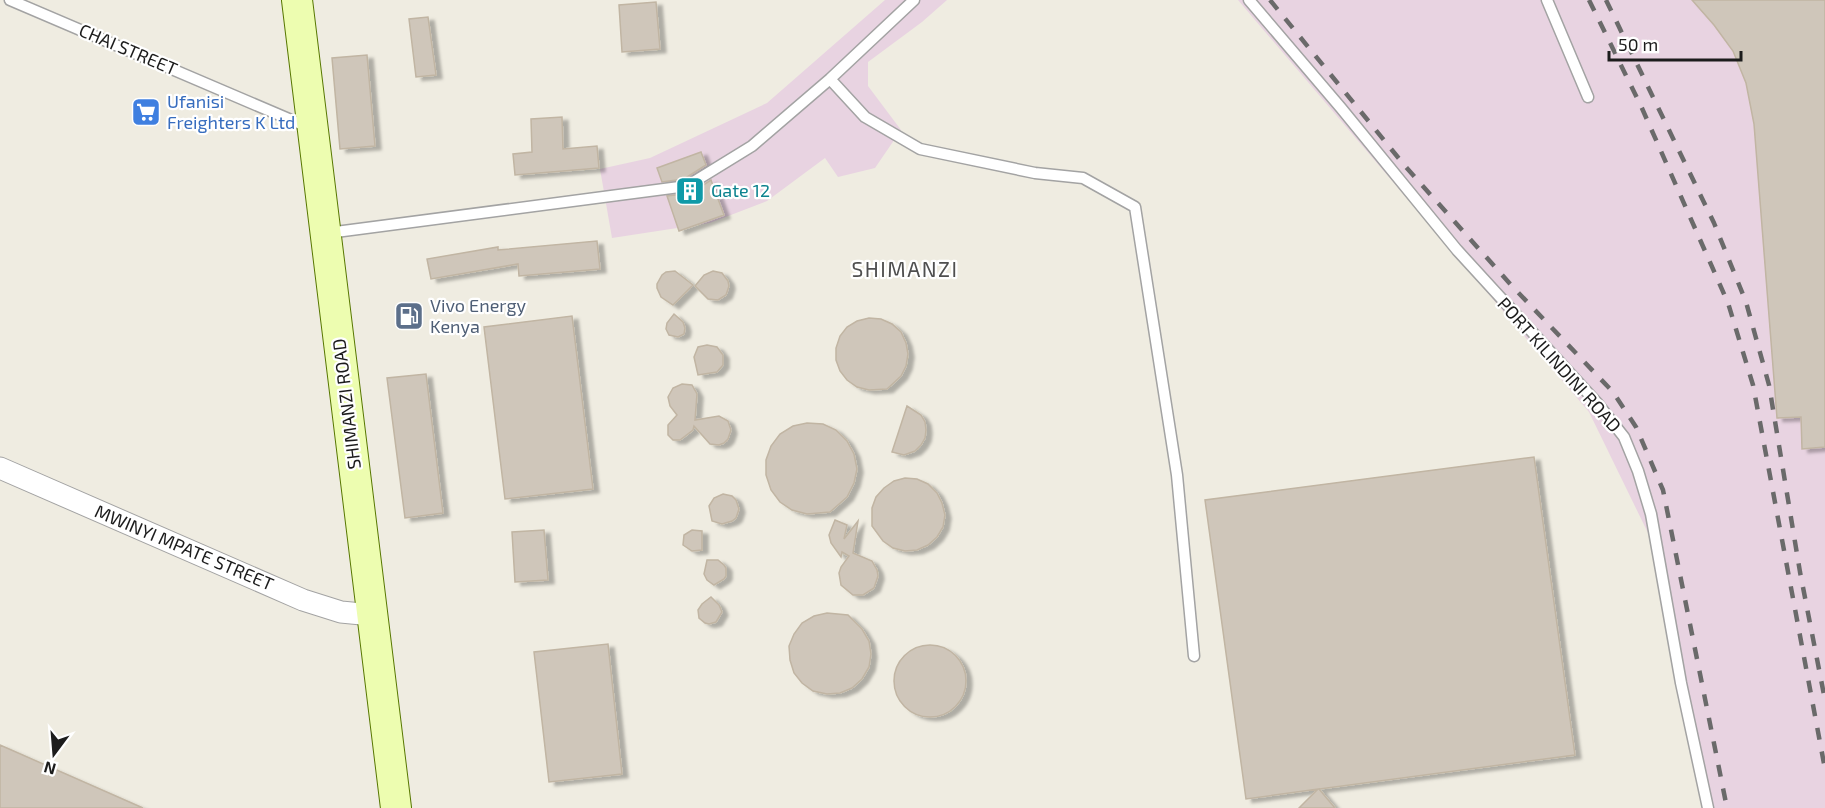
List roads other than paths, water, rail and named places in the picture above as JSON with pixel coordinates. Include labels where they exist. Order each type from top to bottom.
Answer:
[{"type":"main road","name":"SHIMANZI ROAD","points":[[297,0],[396,808]]},
{"type":"street","name":"MWINYI MPATE STREET","points":[[0,468],[303,600],[341,612],[372,615]]},
{"type":"lane","name":"CHAI STREET","points":[[10,0],[313,129]]},
{"type":"lane","points":[[326,233],[687,186],[752,146],[830,79],[914,0]]},
{"type":"lane","name":"PORT KILINDINI ROAD","points":[[1249,0],[1341,108],[1456,250],[1598,404],[1624,437],[1638,471],[1651,514],[1681,683],[1708,808]]},
{"type":"lane","points":[[1547,0],[1588,97]]},
{"type":"lane","points":[[830,79],[865,117],[920,149],[1035,173],[1083,178],[1135,207],[1177,475],[1194,656]]},
{"type":"railway","points":[[1270,0],[1405,166],[1512,286],[1613,392],[1636,427],[1663,490],[1727,808]]},
{"type":"railway","points":[[1589,0],[1641,106],[1728,303],[1753,385],[1825,769]]},
{"type":"railway","points":[[1606,0],[1714,223],[1746,302],[1769,385],[1800,572],[1825,700]]},
{"type":"place","name":"Ufanisi Freighters K Ltd","points":[[146,112]]},
{"type":"place","name":"Gate 12","points":[[690,191]]},
{"type":"place","name":"Vivo Energy Kenya","points":[[409,316]]},
{"type":"district","name":"SHIMANZI","points":[[905,270]]}]
